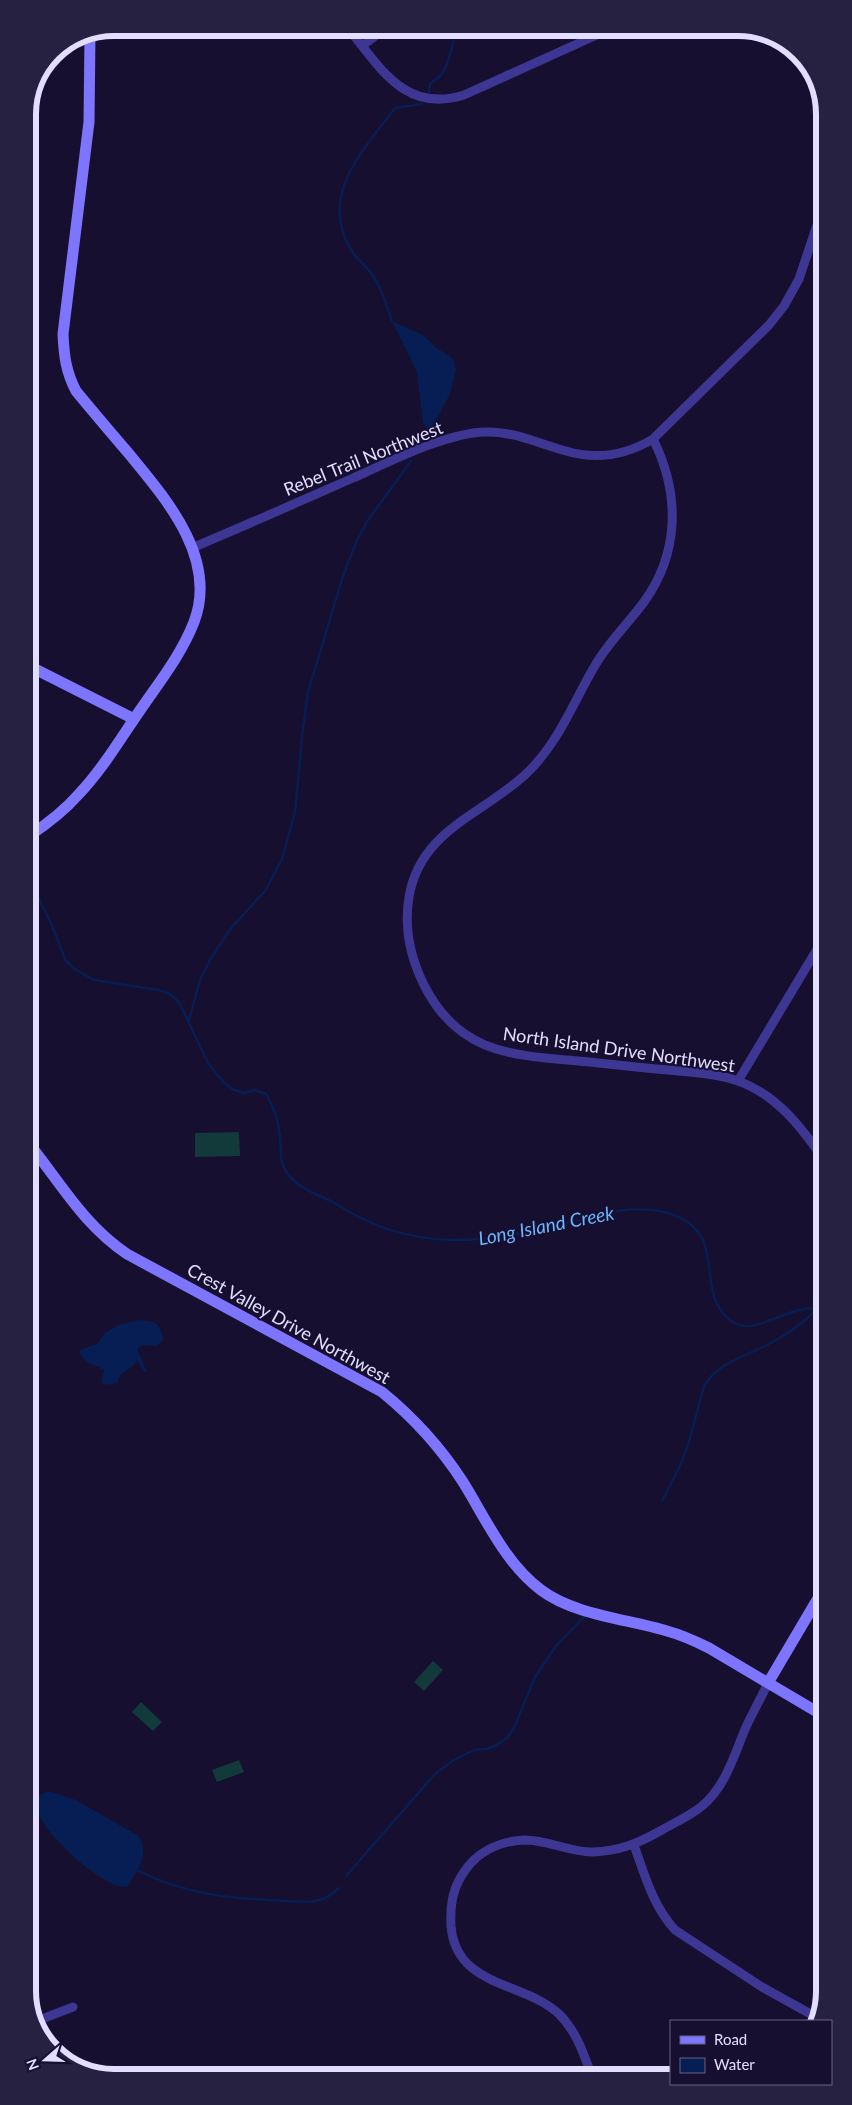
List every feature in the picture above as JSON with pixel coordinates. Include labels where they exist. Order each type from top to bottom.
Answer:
[{"type":"street","points":[[353,36],[396,85],[415,96],[438,100],[464,95],[595,36]]},
{"type":"street","points":[[362,46],[375,36]]},
{"type":"street","points":[[36,831],[62,811],[98,772],[174,660],[194,622],[199,602],[200,584],[198,567],[180,522],[165,497],[76,391],[68,376],[64,360],[63,334],[89,122],[90,40]]},
{"type":"street","name":"Rebel Trail Northwest","points":[[192,548],[403,456],[468,434],[499,432],[540,442],[566,452],[589,456],[622,453],[638,448],[654,439],[716,376],[757,338],[784,306],[798,279],[816,227]]},
{"type":"street","name":"North Island Drive Northwest","points":[[654,439],[667,470],[673,508],[670,544],[658,580],[600,659],[561,731],[541,758],[512,786],[454,826],[428,850],[418,867],[410,888],[407,932],[417,969],[435,1004],[457,1028],[484,1045],[517,1056],[704,1073],[738,1081],[759,1091],[779,1104],[804,1132],[816,1149]]},
{"type":"street","points":[[36,670],[134,719]]},
{"type":"street","points":[[738,1081],[816,951]]},
{"type":"street","name":"Crest Valley Drive Northwest","points":[[36,1153],[76,1207],[110,1243],[382,1392],[402,1408],[424,1431],[448,1461],[508,1556],[540,1590],[558,1600],[593,1613],[666,1630],[690,1638],[816,1711]]},
{"type":"street","points":[[589,2069],[572,2030],[559,2014],[536,1998],[492,1981],[482,1975],[463,1957],[456,1945],[452,1930],[452,1901],[458,1881],[470,1863],[498,1844],[529,1840],[569,1850],[591,1852],[613,1850],[634,1845],[691,1814],[713,1795],[726,1776],[746,1726],[768,1683],[816,1602]]},
{"type":"street","points":[[634,1845],[654,1903],[675,1930],[762,1988],[812,2015]]},
{"type":"street","points":[[41,2019],[73,2007]]},
{"type":"green space","points":[[239,1132],[240,1156],[195,1157],[195,1133]]},
{"type":"green space","points":[[433,1661],[443,1670],[424,1691],[414,1682]]},
{"type":"green space","points":[[141,1702],[162,1722],[153,1731],[132,1712]]},
{"type":"green space","points":[[239,1760],[244,1772],[217,1782],[212,1770]]},
{"type":"water","points":[[392,321],[423,335],[435,347],[451,357],[454,362],[456,369],[450,394],[433,426],[428,427],[423,424],[417,372]]},
{"type":"water","points":[[140,1320],[157,1324],[164,1339],[157,1346],[142,1345],[137,1349],[147,1372],[144,1372],[137,1360],[134,1365],[121,1374],[117,1383],[109,1385],[101,1383],[104,1369],[101,1370],[100,1367],[88,1362],[79,1352],[82,1349],[97,1344],[105,1333],[118,1325]]},
{"type":"water","points":[[48,1791],[76,1800],[137,1835],[141,1841],[143,1855],[139,1868],[127,1887],[116,1885],[90,1870],[51,1834],[38,1812],[38,1796]]},
{"type":"waterway","points":[[429,94],[430,84],[440,76],[448,61],[453,36]]},
{"type":"waterway","points":[[392,321],[376,281],[371,272],[351,250],[342,230],[340,210],[342,192],[359,156],[395,108],[422,104]]},
{"type":"waterway","points":[[419,442],[428,427]]},
{"type":"waterway","points":[[189,1020],[200,980],[211,958],[231,928],[265,891],[282,859],[295,812],[308,692],[343,576],[356,542],[368,520],[411,461]]},
{"type":"waterway","name":"Long Island Creek","points":[[36,893],[51,923],[65,959],[73,968],[94,980],[159,990],[170,994],[179,1002],[208,1063],[223,1082],[232,1089],[244,1093],[255,1090],[266,1094],[277,1120],[281,1160],[284,1169],[292,1179],[311,1192],[366,1220],[393,1231],[449,1240],[507,1236],[627,1210],[639,1209],[664,1212],[686,1221],[699,1233],[709,1263],[714,1295],[720,1310],[733,1322],[743,1326],[753,1325],[800,1310],[816,1309]]},
{"type":"waterway","points":[[662,1501],[679,1468],[688,1445],[704,1386],[710,1378],[732,1361],[767,1345],[787,1333],[816,1310]]},
{"type":"waterway","points":[[346,1876],[435,1774],[454,1760],[474,1750],[486,1749],[497,1745],[507,1738],[514,1728],[535,1677],[556,1646],[585,1616]]},
{"type":"waterway","points":[[137,1870],[179,1887],[220,1896],[241,1898],[307,1902],[324,1898],[339,1888]]}]
